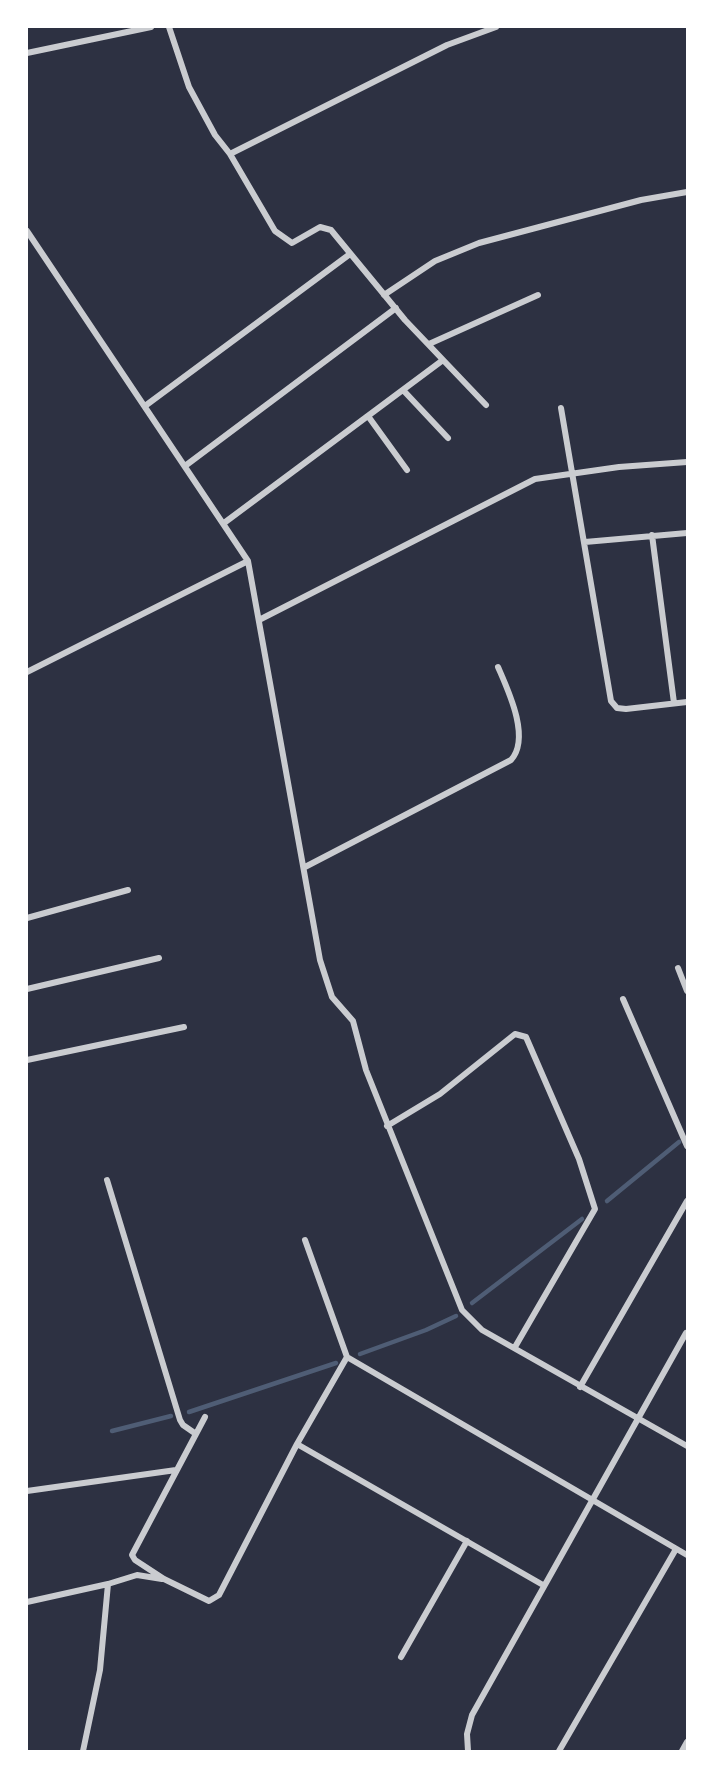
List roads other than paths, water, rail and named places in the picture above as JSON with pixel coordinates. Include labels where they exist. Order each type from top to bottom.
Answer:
[{"type":"street","points":[[27,53],[151,27]]},
{"type":"street","points":[[170,27],[189,87],[214,135],[230,154],[275,231],[284,239],[296,243],[324,226],[331,231],[396,309],[486,405]]},
{"type":"street","points":[[230,154],[447,45],[496,27]]},
{"type":"street","points":[[384,295],[435,261],[479,243],[641,200],[687,192]]},
{"type":"street","points":[[27,231],[248,561],[320,960],[332,997],[353,1021],[366,1070],[387,1126],[462,1310],[482,1330],[687,1446]]},
{"type":"street","points":[[145,406],[350,254]]},
{"type":"street","points":[[429,344],[538,295]]},
{"type":"street","points":[[185,466],[396,309]]},
{"type":"street","points":[[224,523],[443,360]]},
{"type":"street","points":[[403,390],[448,438]]},
{"type":"street","points":[[561,408],[613,706],[626,710],[687,702]]},
{"type":"street","points":[[368,416],[406,470]]},
{"type":"street","points":[[259,620],[535,479],[619,466],[687,462]]},
{"type":"street","points":[[585,542],[687,532]]},
{"type":"street","points":[[652,535],[674,703]]},
{"type":"street","points":[[27,672],[248,561]]},
{"type":"street","points":[[305,867],[511,760],[518,753],[519,740],[513,702],[498,667]]},
{"type":"street","points":[[27,918],[128,890]]},
{"type":"street","points":[[27,988],[159,958]]},
{"type":"street","points":[[678,968],[687,991]]},
{"type":"street","points":[[623,999],[684,1130],[687,1146]]},
{"type":"street","points":[[27,1060],[184,1027]]},
{"type":"street","points":[[387,1126],[440,1094],[515,1034],[526,1037],[579,1159],[595,1209],[515,1347]]},
{"type":"street","points":[[107,1180],[180,1420],[196,1434]]},
{"type":"street","points":[[580,1387],[687,1201]]},
{"type":"street","points":[[305,1240],[347,1357],[687,1555]]},
{"type":"street","points":[[468,1751],[467,1734],[472,1715],[686,1333]]},
{"type":"street","points":[[205,1417],[132,1555],[135,1560],[164,1579],[205,1600],[216,1599],[297,1444],[347,1357]]},
{"type":"street","points":[[297,1444],[543,1585]]},
{"type":"street","points":[[27,1491],[176,1470]]},
{"type":"street","points":[[401,1657],[467,1541]]},
{"type":"street","points":[[559,1751],[676,1549]]},
{"type":"street","points":[[27,1602],[108,1584],[137,1575],[164,1579]]},
{"type":"street","points":[[83,1751],[100,1670],[108,1584]]},
{"type":"street","points":[[682,1751],[687,1742]]},
{"type":"waterway","points":[[607,1201],[679,1142]]},
{"type":"waterway","points":[[472,1303],[582,1219]]},
{"type":"waterway","points":[[360,1354],[426,1330],[456,1316]]},
{"type":"waterway","points":[[189,1412],[336,1363]]},
{"type":"waterway","points":[[112,1431],[171,1416]]}]
